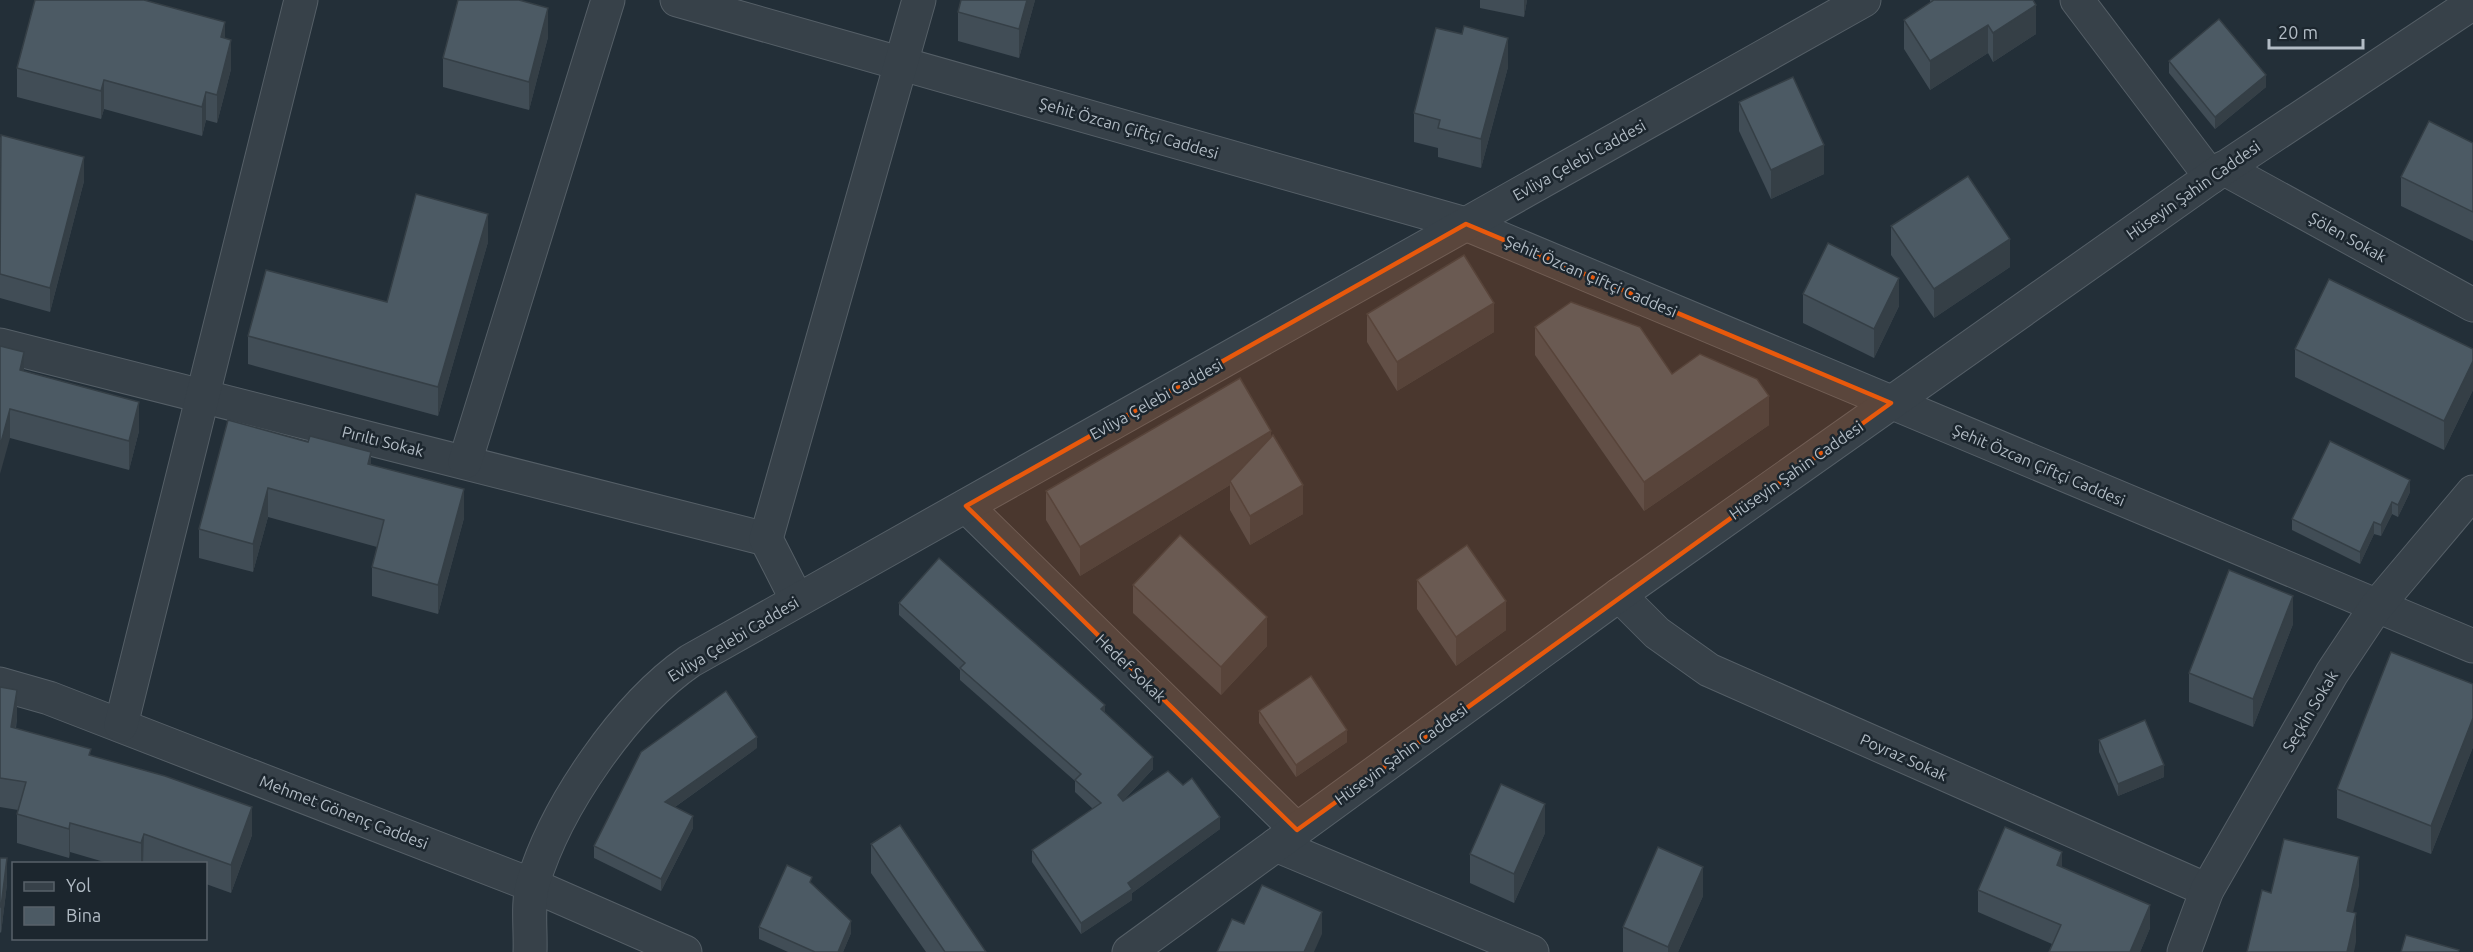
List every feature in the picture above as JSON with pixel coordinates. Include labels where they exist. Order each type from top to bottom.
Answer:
[{"type":"street","points":[[121,725],[301,0]]},
{"type":"street","points":[[465,462],[608,0]]},
{"type":"street","name":"Şehit Özcan Çiftçi Caddesi","points":[[677,0],[769,13],[901,63],[1466,224],[2473,646]]},
{"type":"street","points":[[797,600],[766,539],[919,0]]},
{"type":"street","name":"Evliya Çelebi Caddesi","points":[[532,885],[572,800],[596,760],[648,693],[690,661],[1864,0]]},
{"type":"street","points":[[2077,0],[2217,172]]},
{"type":"street","name":"Hüseyin Şahin Caddesi","points":[[1129,952],[1619,595],[2217,172],[2473,3]]},
{"type":"street","name":"Şölen Sokak","points":[[2217,172],[2473,305]]},
{"type":"street","name":"Pırıltı Sokak","points":[[0,345],[766,539]]},
{"type":"street","name":"Seçkin Sokak","points":[[2184,952],[2207,890],[2291,741],[2376,607],[2473,492]]},
{"type":"street","name":"Hedef Sokak","points":[[966,506],[1286,838],[1532,952]]},
{"type":"street","name":"Poyraz Sokak","points":[[1619,595],[1657,633],[1709,669],[2207,890]]},
{"type":"street","name":"Mehmet Gönenç Caddesi","points":[[0,684],[49,698],[121,725],[532,885],[684,952]]},
{"type":"street","points":[[530,952],[532,885]]},
{"type":"highlighted area","points":[[1466,224],[1891,403],[1297,830],[966,506]]},
{"type":"building","points":[[35,0],[144,0],[225,22],[221,37],[231,40],[217,95],[206,92],[202,107],[104,80],[101,91],[17,68]]},
{"type":"building","points":[[458,0],[519,0],[548,8],[529,82],[443,58]]},
{"type":"building","points":[[961,0],[1027,0],[1019,29],[958,12]]},
{"type":"building","points":[[1934,0],[2033,0],[2036,5],[1993,33],[1988,25],[1930,61],[1904,20]]},
{"type":"building","points":[[2219,19],[2266,75],[2215,117],[2169,61]]},
{"type":"building","points":[[1464,26],[1508,38],[1481,139],[1438,128],[1440,120],[1414,113],[1436,28],[1462,34]]},
{"type":"building","points":[[1793,77],[1824,145],[1771,170],[1739,102]]},
{"type":"building","points":[[2429,121],[2473,143],[2473,212],[2401,177]]},
{"type":"building","points":[[1,135],[84,157],[50,288],[0,274]]},
{"type":"building","points":[[1968,176],[2010,239],[1934,289],[1891,226]]},
{"type":"building","points":[[416,194],[488,214],[438,387],[248,336],[266,270],[387,302]]},
{"type":"building","points":[[1828,243],[1899,278],[1874,329],[1803,294]]},
{"type":"building","points":[[1464,255],[1494,303],[1397,362],[1367,314]]},
{"type":"building","points":[[2329,279],[2473,349],[2473,361],[2444,421],[2295,349]]},
{"type":"building","points":[[1571,302],[1640,327],[1672,374],[1700,354],[1757,379],[1769,396],[1644,482],[1535,327]]},
{"type":"building","points":[[0,346],[24,352],[20,370],[139,402],[129,441],[10,409],[0,446]]},
{"type":"building","points":[[1240,378],[1271,431],[1080,547],[1046,491]]},
{"type":"building","points":[[228,420],[308,442],[310,436],[371,452],[368,464],[464,489],[438,585],[372,567],[384,520],[268,488],[253,544],[199,529]]},
{"type":"building","points":[[1273,435],[1303,485],[1250,516],[1230,481]]},
{"type":"building","points":[[2330,441],[2410,480],[2398,505],[2392,502],[2381,525],[2374,522],[2360,552],[2292,519]]},
{"type":"building","points":[[1180,535],[1267,617],[1221,667],[1133,585]]},
{"type":"building","points":[[1467,545],[1506,601],[1456,637],[1417,580]]},
{"type":"building","points":[[939,558],[1105,705],[1101,709],[1153,757],[1118,795],[1123,801],[1168,771],[1183,785],[1192,778],[1220,817],[1128,883],[1132,889],[1081,923],[1032,850],[1101,803],[1075,780],[1081,774],[960,668],[965,663],[899,603]]},
{"type":"building","points":[[2229,570],[2293,596],[2253,699],[2189,673]]},
{"type":"building","points":[[2391,652],[2473,684],[2473,718],[2431,826],[2337,789]]},
{"type":"building","points":[[1311,676],[1347,730],[1296,765],[1259,711]]},
{"type":"building","points":[[0,687],[17,690],[11,727],[91,749],[89,755],[165,776],[252,807],[231,865],[144,834],[141,843],[70,823],[69,829],[17,814],[26,782],[0,778]]},
{"type":"building","points":[[726,691],[757,737],[665,802],[693,816],[661,879],[594,846],[641,752]]},
{"type":"building","points":[[2145,720],[2164,765],[2118,784],[2099,740]]},
{"type":"building","points":[[1501,784],[1545,804],[1514,874],[1470,854]]},
{"type":"building","points":[[900,825],[986,952],[945,952],[871,844]]},
{"type":"building","points":[[2005,827],[2062,852],[2057,865],[2150,905],[2130,952],[2049,952],[2061,925],[1978,890]]},
{"type":"building","points":[[2284,839],[2359,857],[2347,911],[2356,913],[2347,952],[2247,952],[2262,890],[2271,893]]},
{"type":"building","points":[[1658,847],[1703,867],[1668,947],[1623,927]]},
{"type":"building","points":[[0,858],[7,858],[1,907],[0,907]]},
{"type":"building","points":[[787,865],[812,877],[810,882],[851,921],[838,952],[815,952],[759,927]]},
{"type":"building","points":[[1262,885],[1322,912],[1304,952],[1217,952],[1232,919],[1244,924]]},
{"type":"building","points":[[2406,935],[2459,950],[2458,952],[2401,952]]}]
